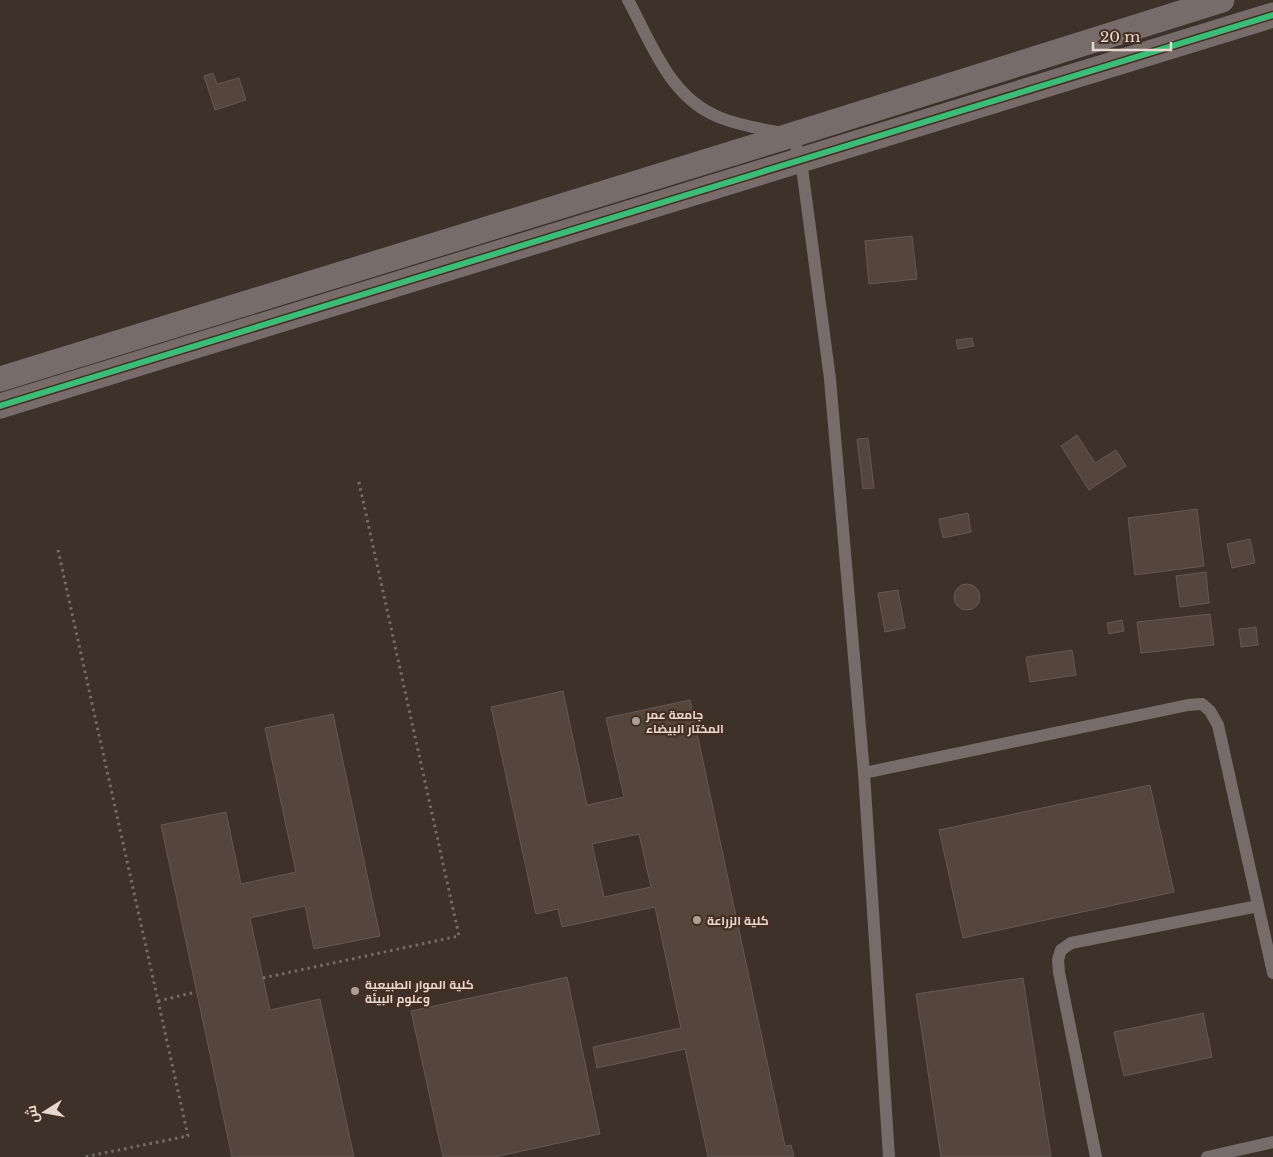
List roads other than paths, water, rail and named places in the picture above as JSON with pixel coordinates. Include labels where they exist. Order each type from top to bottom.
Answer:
[{"type":"street","points":[[0,379],[792,135],[1222,0]]},
{"type":"street","points":[[0,406],[1273,15]]},
{"type":"lane","points":[[628,0],[668,76],[688,99],[720,118],[792,135],[801,160],[830,379],[864,773],[889,1157]]},
{"type":"lane","points":[[864,773],[1188,705],[1202,704],[1210,711],[1218,725],[1273,973]]},
{"type":"lane","points":[[1096,1157],[1059,972],[1058,960],[1061,950],[1071,943],[1258,906]]},
{"type":"lane","points":[[1207,1157],[1273,1142]]},
{"type":"place","name":"جامعة عمر المختار البيضاء","points":[[636,721]]},
{"type":"place","name":"كلية الزراعة","points":[[697,920]]},
{"type":"place","name":"كلية الموار الطبيعية وعلوم البيئة","points":[[355,991]]}]
